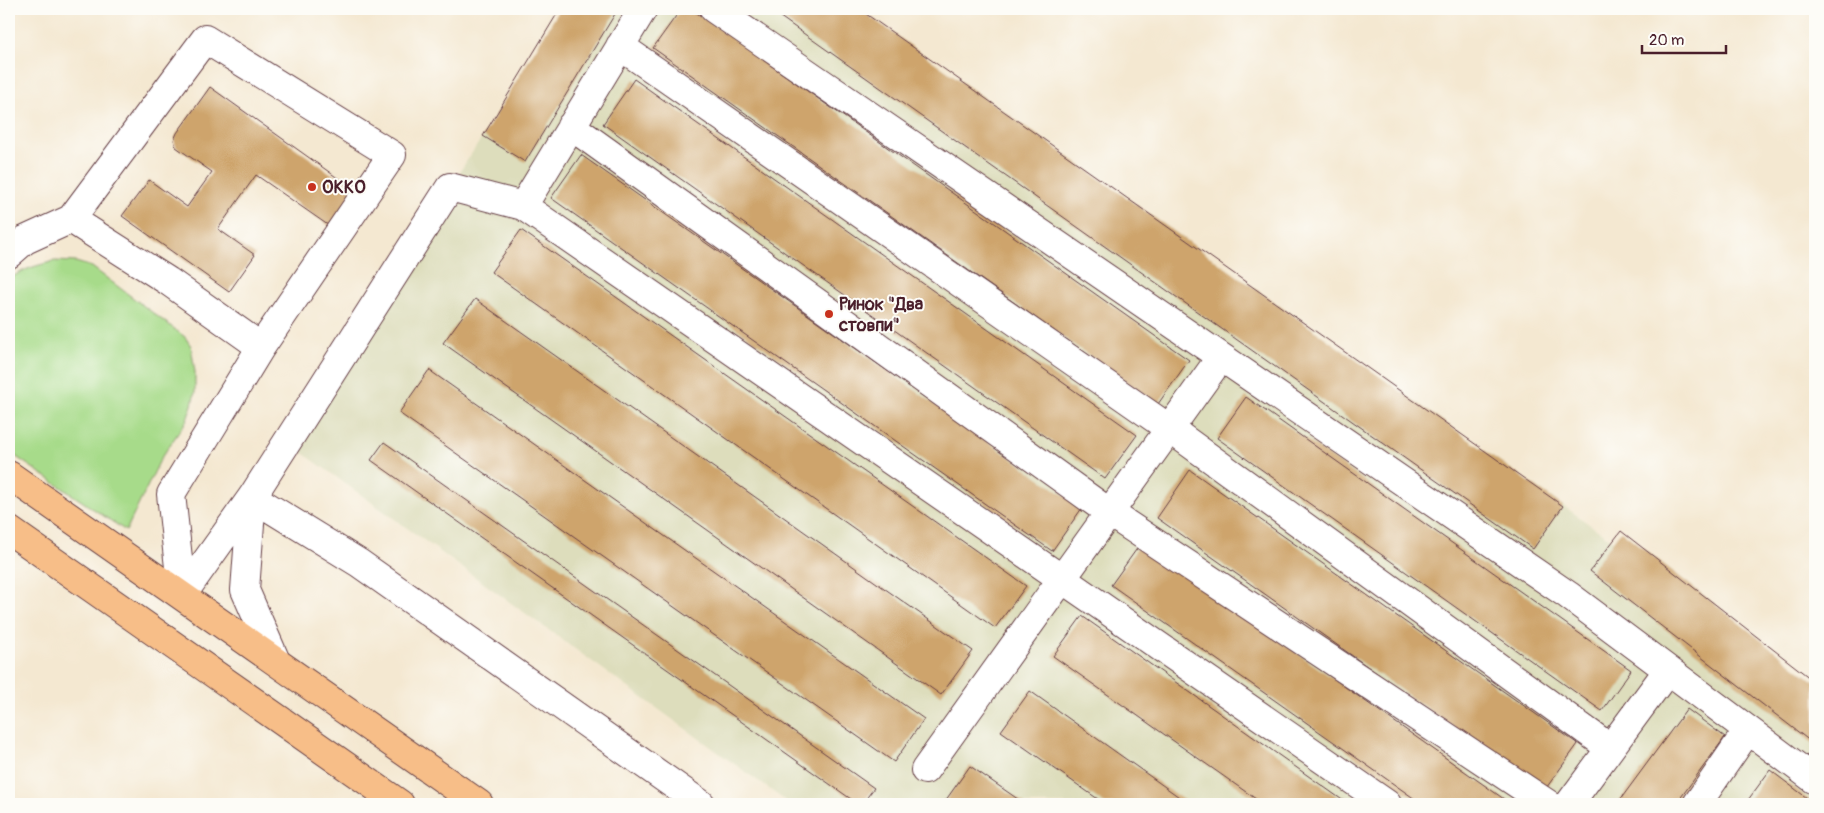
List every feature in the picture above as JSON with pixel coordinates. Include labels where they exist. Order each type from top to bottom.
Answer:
[{"type":"highway","points":[[9,475],[479,804]]},
{"type":"highway","points":[[9,530],[400,804]]},
{"type":"lane","points":[[523,206],[643,9]]},
{"type":"lane","points":[[714,9],[1568,595],[1815,780]]},
{"type":"lane","points":[[9,254],[25,240],[71,219],[205,40],[392,155],[261,347],[171,494],[182,595]]},
{"type":"lane","points":[[620,46],[1170,429],[1610,748]]},
{"type":"lane","points":[[571,126],[1110,513],[1548,804]]},
{"type":"lane","points":[[182,595],[252,497],[450,187],[523,206],[1387,804]]},
{"type":"lane","points":[[71,219],[168,281],[261,347]]},
{"type":"lane","points":[[925,770],[1222,357]]},
{"type":"lane","points":[[252,497],[245,590],[276,661]]},
{"type":"lane","points":[[252,497],[359,563],[700,804]]},
{"type":"lane","points":[[1569,804],[1668,670]]},
{"type":"lane","points":[[1698,804],[1748,730]]},
{"type":"shaded area","name":"Ринок \"Два стовпи\"","points":[[560,9],[859,9],[1613,541],[1621,531],[1815,682],[1815,804],[790,804],[285,440],[483,136]]},
{"type":"green space","points":[[55,261],[76,262],[92,267],[185,337],[191,346],[195,372],[195,392],[187,420],[161,458],[126,531],[9,452],[9,280],[25,270]]},
{"type":"building","points":[[560,9],[618,9],[525,162],[483,136]]},
{"type":"building","points":[[681,9],[691,9],[1189,360],[1158,404],[653,48]]},
{"type":"building","points":[[769,9],[859,9],[1563,506],[1533,549]]},
{"type":"building","points":[[634,79],[1137,435],[1105,479],[603,124]]},
{"type":"building","name":"ОККО","points":[[210,87],[360,194],[335,230],[256,175],[218,229],[255,255],[229,292],[122,216],[149,180],[187,207],[212,172],[176,147],[174,140]]},
{"type":"building","points":[[581,155],[1082,508],[1052,551],[551,198]]},
{"type":"building","points":[[521,230],[1026,586],[995,628],[491,272]]},
{"type":"building","points":[[475,299],[973,651],[941,695],[443,343]]},
{"type":"building","points":[[429,370],[924,719],[894,762],[399,413]]},
{"type":"building","points":[[1246,397],[1631,670],[1602,711],[1217,438]]},
{"type":"building","points":[[384,442],[874,788],[862,804],[858,804],[371,460]]},
{"type":"building","points":[[1190,470],[1578,744],[1544,791],[1157,518]]},
{"type":"building","points":[[1621,531],[1815,682],[1815,745],[1590,571]]},
{"type":"building","points":[[1141,543],[1511,804],[1422,804],[1111,585]]},
{"type":"building","points":[[1082,616],[1348,804],[1263,804],[1053,656]]},
{"type":"building","points":[[1030,691],[1189,804],[1105,804],[1001,731]]},
{"type":"building","points":[[1687,709],[1725,737],[1676,804],[1617,804]]},
{"type":"building","points":[[970,766],[1025,804],[943,804]]},
{"type":"building","points":[[1770,770],[1815,804],[1745,804]]},
{"type":"place","name":"ОККО","points":[[312,187]]},
{"type":"place","name":"Ринок \"Два стовпи\"","points":[[829,314]]}]
